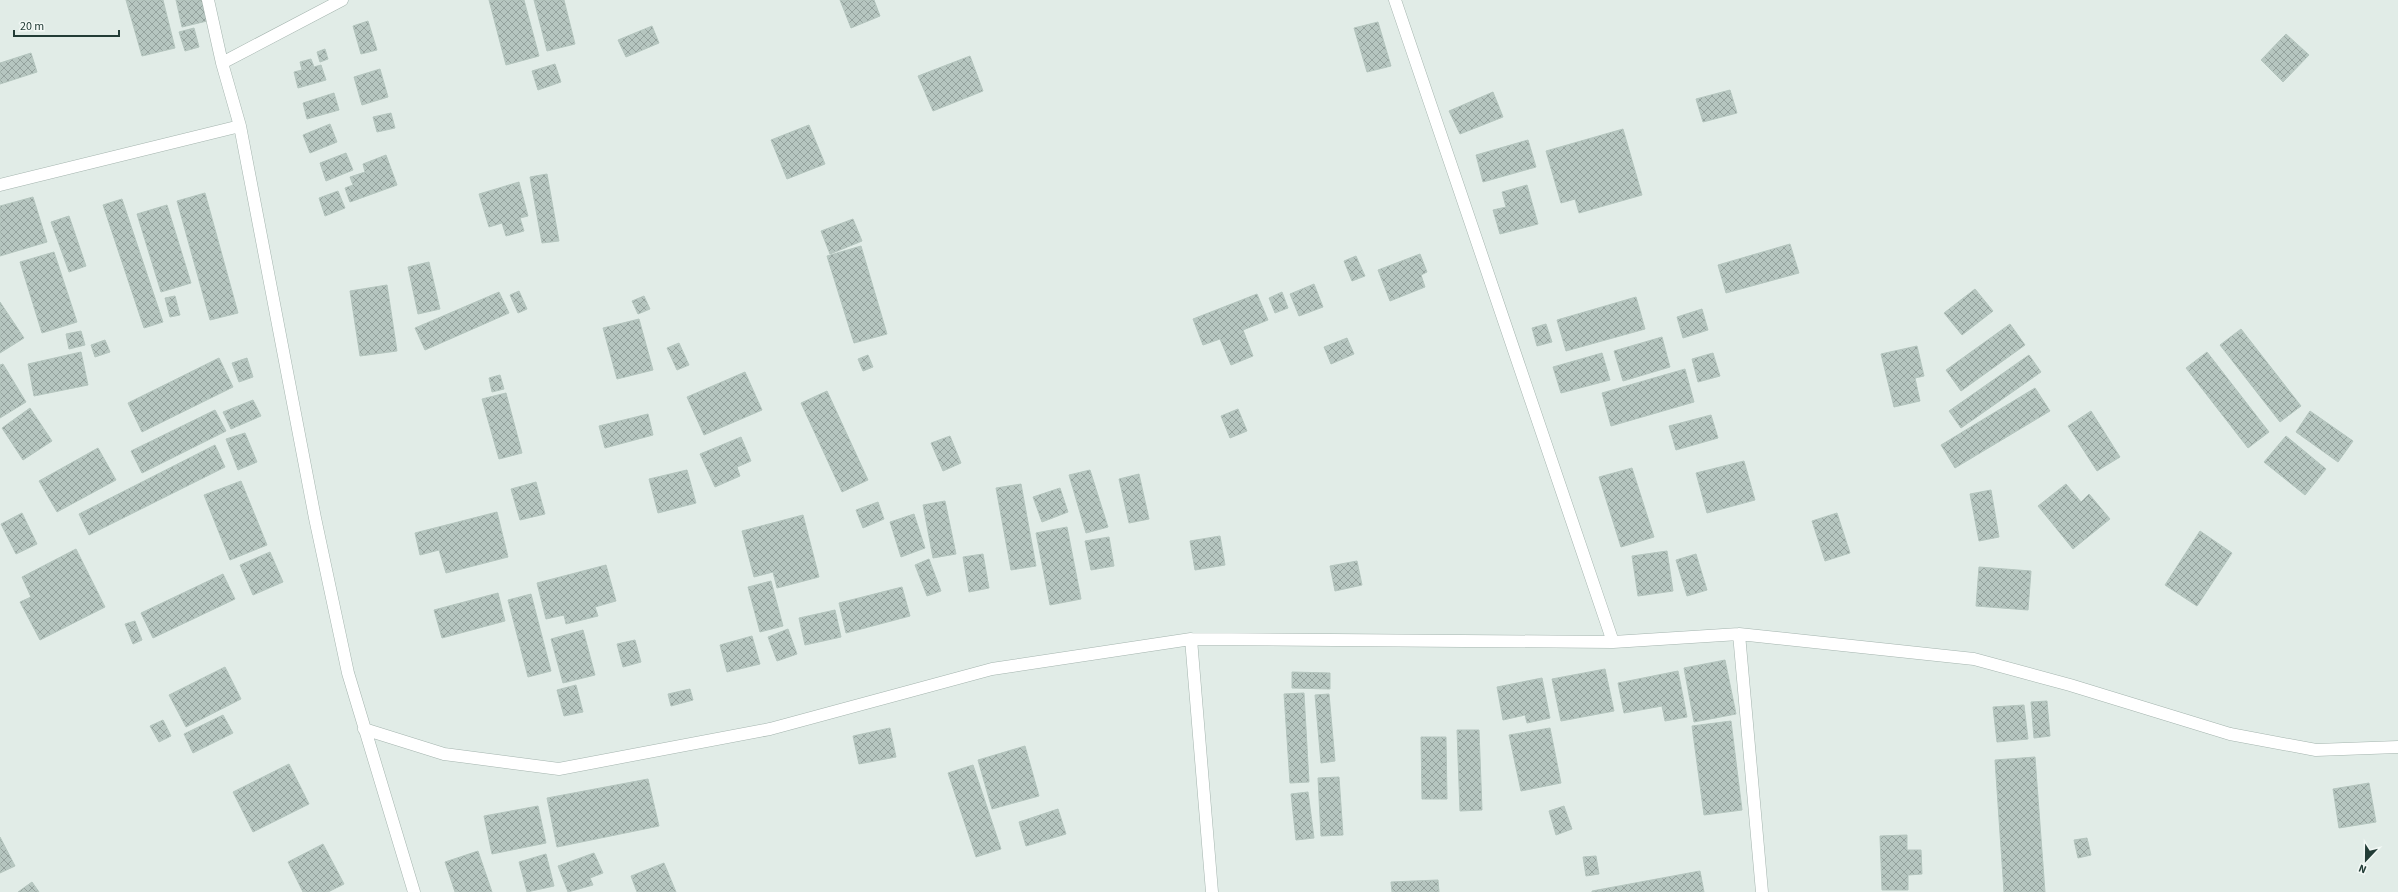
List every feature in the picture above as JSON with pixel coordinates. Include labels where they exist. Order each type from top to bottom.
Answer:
[{"type":"street","points":[[208,0],[222,63],[240,126],[315,518],[348,673],[414,892]]},
{"type":"street","points":[[222,63],[342,0]]},
{"type":"street","points":[[1395,0],[1613,642]]},
{"type":"street","points":[[0,185],[240,126]]},
{"type":"street","points":[[1739,634],[1762,892]]},
{"type":"street","points":[[364,729],[444,754],[559,768],[770,728],[992,669],[1191,639],[1613,642],[1739,634],[1974,659],[2070,685],[2230,734],[2316,750],[2398,747]]},
{"type":"street","points":[[1191,639],[1212,892]]},
{"type":"building","points":[[126,0],[163,0],[175,48],[142,56]]},
{"type":"building","points":[[176,0],[202,0],[207,21],[182,27]]},
{"type":"building","points":[[489,0],[524,0],[539,56],[506,65]]},
{"type":"building","points":[[534,0],[564,0],[575,44],[547,51]]},
{"type":"building","points":[[840,0],[874,0],[880,16],[851,28]]},
{"type":"building","points":[[368,21],[377,50],[361,54],[353,26]]},
{"type":"building","points":[[1378,22],[1391,66],[1367,72],[1354,28]]},
{"type":"building","points":[[652,26],[659,43],[626,57],[618,40]]},
{"type":"building","points":[[194,28],[199,47],[185,51],[179,32]]},
{"type":"building","points":[[2286,34],[2309,55],[2283,82],[2261,60]]},
{"type":"building","points":[[325,49],[328,59],[320,62],[317,52]]},
{"type":"building","points":[[31,53],[37,72],[0,84],[0,63]]},
{"type":"building","points":[[970,56],[983,91],[933,111],[918,76]]},
{"type":"building","points":[[311,59],[314,67],[321,65],[326,80],[298,88],[294,72],[302,70],[300,62]]},
{"type":"building","points":[[555,64],[561,82],[538,90],[532,71]]},
{"type":"building","points":[[380,69],[388,97],[362,105],[354,77]]},
{"type":"building","points":[[1730,90],[1737,113],[1703,122],[1696,99]]},
{"type":"building","points":[[1493,92],[1503,117],[1460,134],[1449,111]]},
{"type":"building","points":[[334,93],[339,110],[307,119],[303,103]]},
{"type":"building","points":[[391,113],[395,128],[377,132],[373,117]]},
{"type":"building","points":[[330,124],[337,142],[310,153],[303,135]]},
{"type":"building","points":[[809,125],[825,164],[787,179],[771,140]]},
{"type":"building","points":[[1623,129],[1642,195],[1579,213],[1575,199],[1561,203],[1546,151]]},
{"type":"building","points":[[1528,140],[1536,167],[1483,182],[1476,155]]},
{"type":"building","points":[[346,153],[353,170],[326,181],[320,163]]},
{"type":"building","points":[[386,155],[397,185],[350,202],[345,188],[353,185],[350,177],[365,172],[363,164]]},
{"type":"building","points":[[547,174],[559,241],[542,243],[530,177]]},
{"type":"building","points":[[519,182],[528,216],[520,218],[524,231],[506,236],[502,223],[489,227],[479,194]]},
{"type":"building","points":[[1527,185],[1538,224],[1500,234],[1493,210],[1506,207],[1502,192]]},
{"type":"building","points":[[338,191],[345,208],[325,216],[319,198]]},
{"type":"building","points":[[205,193],[238,313],[210,320],[177,201]]},
{"type":"building","points":[[33,197],[47,242],[0,256],[0,206]]},
{"type":"building","points":[[122,199],[163,322],[144,328],[103,205]]},
{"type":"building","points":[[167,205],[191,283],[161,292],[137,214]]},
{"type":"building","points":[[69,216],[86,266],[69,272],[51,222]]},
{"type":"building","points":[[853,219],[862,241],[830,254],[821,231]]},
{"type":"building","points":[[1790,244],[1799,273],[1726,293],[1718,265]]},
{"type":"building","points":[[861,246],[887,334],[854,343],[827,256]]},
{"type":"building","points":[[54,252],[77,322],[42,333],[20,262]]},
{"type":"building","points":[[1420,254],[1427,272],[1421,275],[1425,287],[1390,301],[1378,270]]},
{"type":"building","points":[[1356,256],[1365,276],[1352,281],[1344,261]]},
{"type":"building","points":[[429,262],[440,309],[418,314],[408,267]]},
{"type":"building","points":[[1314,284],[1323,307],[1299,316],[1290,294]]},
{"type":"building","points":[[387,285],[397,351],[360,356],[350,291]]},
{"type":"building","points":[[1975,289],[1993,311],[1962,335],[1944,313]]},
{"type":"building","points":[[519,291],[527,309],[518,313],[510,295]]},
{"type":"building","points":[[499,292],[509,313],[425,350],[415,328]]},
{"type":"building","points":[[1282,292],[1288,308],[1275,313],[1269,298]]},
{"type":"building","points":[[1257,294],[1268,320],[1243,330],[1253,356],[1231,365],[1220,339],[1203,345],[1193,319]]},
{"type":"building","points":[[175,296],[180,315],[170,317],[165,298]]},
{"type":"building","points":[[644,296],[650,309],[638,314],[632,301]]},
{"type":"building","points":[[1636,297],[1645,329],[1566,351],[1557,320]]},
{"type":"building","points":[[0,302],[24,338],[0,353]]},
{"type":"building","points":[[1702,309],[1708,330],[1683,338],[1677,317]]},
{"type":"building","points":[[639,319],[653,370],[617,379],[603,328]]},
{"type":"building","points":[[1546,324],[1552,342],[1537,346],[1532,328]]},
{"type":"building","points":[[2010,324],[2025,345],[1961,391],[1946,370]]},
{"type":"building","points":[[2241,329],[2301,406],[2280,422],[2220,345]]},
{"type":"building","points":[[81,331],[85,345],[69,349],[66,334]]},
{"type":"building","points":[[1662,337],[1670,367],[1623,381],[1614,351]]},
{"type":"building","points":[[1347,338],[1354,354],[1331,364],[1324,347]]},
{"type":"building","points":[[105,340],[110,352],[95,357],[91,345]]},
{"type":"building","points":[[679,343],[689,365],[677,370],[667,348]]},
{"type":"building","points":[[1917,346],[1924,376],[1915,378],[1920,401],[1894,407],[1881,354]]},
{"type":"building","points":[[81,352],[88,385],[34,396],[28,364]]},
{"type":"building","points":[[2207,352],[2269,432],[2248,448],[2186,368]]},
{"type":"building","points":[[1602,353],[1610,380],[1561,393],[1553,367]]},
{"type":"building","points":[[1713,353],[1720,376],[1698,382],[1692,359]]},
{"type":"building","points":[[868,355],[873,367],[863,371],[858,359]]},
{"type":"building","points":[[2029,355],[2041,372],[1961,428],[1949,411]]},
{"type":"building","points":[[219,358],[233,387],[142,432],[128,403]]},
{"type":"building","points":[[247,358],[253,377],[239,382],[232,363]]},
{"type":"building","points":[[3,364],[26,402],[0,418],[0,365]]},
{"type":"building","points":[[1685,369],[1694,402],[1611,426],[1602,393]]},
{"type":"building","points":[[745,372],[762,410],[704,435],[687,397]]},
{"type":"building","points":[[500,375],[504,389],[492,392],[489,378]]},
{"type":"building","points":[[2035,388],[2050,411],[1955,468],[1941,445]]},
{"type":"building","points":[[827,391],[868,480],[842,492],[801,403]]},
{"type":"building","points":[[506,393],[522,453],[499,459],[482,399]]},
{"type":"building","points":[[253,400],[261,416],[231,429],[223,412]]},
{"type":"building","points":[[30,408],[52,441],[23,460],[2,428]]},
{"type":"building","points":[[1238,409],[1247,431],[1230,438],[1221,416]]},
{"type":"building","points":[[215,410],[226,431],[142,473],[131,451]]},
{"type":"building","points":[[2091,411],[2120,457],[2097,471],[2068,426]]},
{"type":"building","points":[[2310,411],[2353,441],[2338,462],[2296,432]]},
{"type":"building","points":[[648,414],[653,435],[605,448],[599,426]]},
{"type":"building","points":[[1711,415],[1718,438],[1676,450],[1669,426]]},
{"type":"building","points":[[245,433],[257,462],[238,470],[226,439]]},
{"type":"building","points":[[950,436],[961,463],[943,471],[931,443]]},
{"type":"building","points":[[2286,436],[2326,469],[2305,495],[2264,462]]},
{"type":"building","points":[[741,437],[751,461],[737,467],[740,476],[715,487],[700,454]]},
{"type":"building","points":[[215,445],[225,467],[89,535],[79,514]]},
{"type":"building","points":[[98,448],[116,480],[57,512],[39,481]]},
{"type":"building","points":[[1744,461],[1755,500],[1707,513],[1696,473]]},
{"type":"building","points":[[1632,468],[1654,537],[1621,547],[1599,477]]},
{"type":"building","points":[[687,470],[696,503],[658,513],[649,479]]},
{"type":"building","points":[[1090,470],[1108,527],[1086,533],[1069,475]]},
{"type":"building","points":[[1139,474],[1149,519],[1129,523],[1119,479]]},
{"type":"building","points":[[241,481],[267,545],[230,560],[204,495]]},
{"type":"building","points":[[536,482],[545,514],[520,520],[511,489]]},
{"type":"building","points":[[1021,484],[1036,566],[1011,570],[996,488]]},
{"type":"building","points":[[2066,484],[2081,502],[2089,494],[2110,519],[2073,549],[2038,506]]},
{"type":"building","points":[[1060,488],[1068,512],[1042,522],[1033,497]]},
{"type":"building","points":[[1991,490],[1999,537],[1979,541],[1970,494]]},
{"type":"building","points":[[945,501],[956,554],[933,558],[923,505]]},
{"type":"building","points":[[878,502],[884,519],[863,528],[856,510]]},
{"type":"building","points":[[497,512],[508,557],[446,573],[439,550],[420,555],[415,533]]},
{"type":"building","points":[[22,513],[37,544],[16,554],[1,524]]},
{"type":"building","points":[[1837,513],[1850,553],[1825,561],[1812,521]]},
{"type":"building","points":[[914,514],[925,548],[901,557],[890,522]]},
{"type":"building","points":[[803,515],[819,577],[777,588],[773,572],[754,577],[742,531]]},
{"type":"building","points":[[1067,527],[1081,599],[1050,605],[1036,533]]},
{"type":"building","points":[[2200,531],[2232,553],[2197,606],[2165,585]]},
{"type":"building","points":[[1220,536],[1225,565],[1195,570],[1190,541]]},
{"type":"building","points":[[1109,537],[1114,566],[1091,570],[1085,541]]},
{"type":"building","points":[[76,549],[105,607],[40,640],[20,602],[31,597],[22,577]]},
{"type":"building","points":[[1667,551],[1673,591],[1638,596],[1632,556]]},
{"type":"building","points":[[270,552],[283,582],[253,595],[240,565]]},
{"type":"building","points":[[983,554],[989,588],[969,592],[963,557]]},
{"type":"building","points":[[1696,554],[1707,590],[1687,596],[1676,560]]},
{"type":"building","points":[[929,559],[941,591],[927,596],[915,565]]},
{"type":"building","points":[[1357,561],[1362,585],[1335,591],[1330,566]]},
{"type":"building","points":[[606,565],[616,601],[595,607],[598,616],[566,624],[564,615],[546,619],[537,583]]},
{"type":"building","points":[[1979,567],[2031,571],[2028,610],[1976,606]]},
{"type":"building","points":[[223,574],[235,599],[153,638],[141,613]]},
{"type":"building","points":[[771,581],[783,626],[760,632],[748,587]]},
{"type":"building","points":[[902,587],[910,616],[846,633],[839,603]]},
{"type":"building","points":[[498,593],[505,621],[442,638],[434,610]]},
{"type":"building","points":[[531,594],[551,671],[528,677],[508,600]]},
{"type":"building","points":[[835,610],[841,637],[805,645],[799,618]]},
{"type":"building","points":[[135,621],[142,640],[133,644],[125,624]]},
{"type":"building","points":[[788,629],[797,654],[777,661],[768,637]]},
{"type":"building","points":[[583,630],[595,675],[563,683],[551,639]]},
{"type":"building","points":[[752,636],[760,664],[727,672],[720,645]]},
{"type":"building","points":[[635,640],[641,662],[623,667],[617,644]]},
{"type":"building","points":[[1725,660],[1736,714],[1694,722],[1684,668]]},
{"type":"building","points":[[225,667],[241,699],[186,727],[169,695]]},
{"type":"building","points":[[1605,669],[1614,711],[1561,721],[1552,679]]},
{"type":"building","points":[[1678,671],[1687,717],[1665,721],[1662,706],[1624,713],[1618,683]]},
{"type":"building","points":[[1292,672],[1330,673],[1330,689],[1292,688]]},
{"type":"building","points":[[1542,678],[1550,718],[1527,723],[1525,715],[1503,720],[1497,687]]},
{"type":"building","points":[[576,685],[583,712],[564,716],[557,690]]},
{"type":"building","points":[[690,689],[693,700],[671,706],[668,694]]},
{"type":"building","points":[[1304,693],[1309,782],[1290,783],[1284,694]]},
{"type":"building","points":[[1329,694],[1335,761],[1321,763],[1315,695]]},
{"type":"building","points":[[2047,701],[2050,736],[2034,738],[2031,702]]},
{"type":"building","points":[[2024,705],[2028,739],[1997,742],[1993,707]]},
{"type":"building","points":[[223,715],[233,733],[193,753],[184,734]]},
{"type":"building","points":[[163,720],[171,736],[159,742],[150,726]]},
{"type":"building","points":[[1731,721],[1742,810],[1704,815],[1692,726]]},
{"type":"building","points":[[890,728],[896,757],[859,764],[853,736]]},
{"type":"building","points":[[1550,728],[1561,783],[1521,791],[1509,735]]},
{"type":"building","points":[[1457,730],[1479,730],[1482,810],[1460,811]]},
{"type":"building","points":[[1421,737],[1446,737],[1447,799],[1422,799]]},
{"type":"building","points":[[1025,746],[1039,796],[992,809],[978,760]]},
{"type":"building","points":[[2035,757],[2045,892],[2004,892],[1995,760]]},
{"type":"building","points":[[289,764],[309,804],[253,832],[233,792]]},
{"type":"building","points":[[973,765],[1001,849],[976,857],[948,773]]},
{"type":"building","points":[[1339,777],[1343,835],[1321,836],[1318,778]]},
{"type":"building","points":[[648,779],[659,826],[557,847],[547,798]]},
{"type":"building","points":[[2369,783],[2376,822],[2339,828],[2333,789]]},
{"type":"building","points":[[1308,792],[1314,838],[1296,840],[1291,794]]},
{"type":"building","points":[[538,806],[546,843],[492,854],[484,816]]},
{"type":"building","points":[[1564,806],[1572,829],[1556,835],[1549,811]]},
{"type":"building","points":[[1058,809],[1066,834],[1026,846],[1019,822]]},
{"type":"building","points":[[1907,835],[1907,850],[1921,850],[1922,874],[1908,875],[1908,890],[1882,890],[1880,836]]},
{"type":"building","points":[[0,837],[15,866],[0,873]]},
{"type":"building","points":[[2087,838],[2091,855],[2078,858],[2074,840]]},
{"type":"building","points":[[323,844],[344,884],[328,892],[303,892],[288,862]]},
{"type":"building","points":[[478,851],[492,892],[455,892],[445,862]]},
{"type":"building","points":[[594,853],[603,873],[590,878],[593,885],[568,892],[558,866]]},
{"type":"building","points":[[546,854],[554,886],[527,892],[519,862]]},
{"type":"building","points":[[1596,856],[1599,874],[1586,876],[1583,857]]},
{"type":"building","points":[[664,863],[676,892],[637,892],[631,876]]},
{"type":"building","points":[[1700,871],[1704,892],[1592,892],[1592,891]]},
{"type":"building","points":[[1438,880],[1439,892],[1392,892],[1391,882]]},
{"type":"building","points":[[32,882],[39,892],[18,892]]}]
